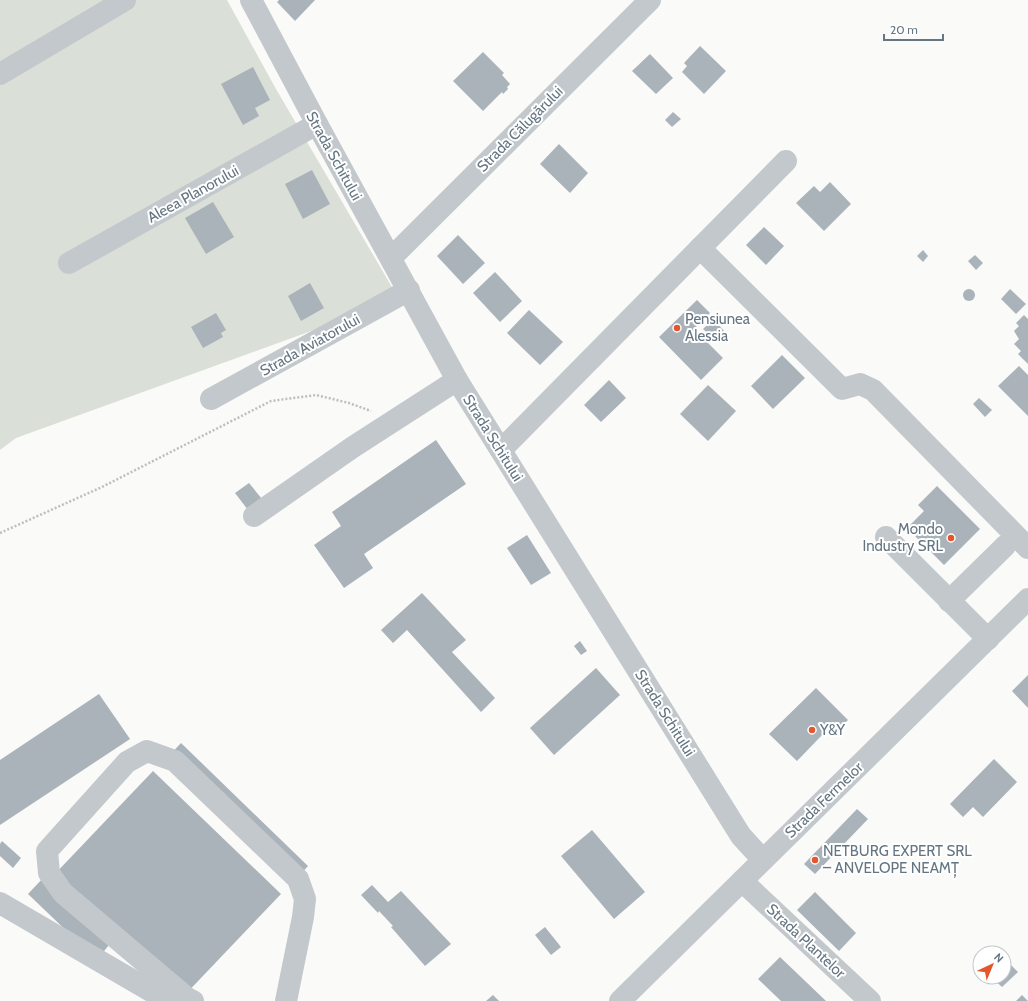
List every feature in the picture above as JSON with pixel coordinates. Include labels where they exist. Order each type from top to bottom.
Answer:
[{"type":"street","points":[[0,74],[125,0]]},
{"type":"street","name":"Strada Schitului","points":[[251,0],[316,124],[409,290],[457,380],[741,836],[763,860]]},
{"type":"street","name":"Strada Călugărului","points":[[391,258],[650,0]]},
{"type":"street","name":"Aleea Planorului","points":[[69,263],[316,124]]},
{"type":"street","points":[[501,450],[786,161]]},
{"type":"street","points":[[700,248],[842,389],[860,384],[873,390],[1028,548]]},
{"type":"street","name":"Strada Aviatorului","points":[[211,399],[409,290]]},
{"type":"street","points":[[254,516],[353,447],[457,380]]},
{"type":"street","points":[[886,537],[988,639]]},
{"type":"street","points":[[949,601],[1004,546]]},
{"type":"street","name":"Strada Fermelor","points":[[620,1001],[1028,599]]},
{"type":"street","points":[[193,1001],[187,998],[63,894],[49,873],[48,851],[127,762],[147,752],[175,761],[298,879],[305,899],[303,917],[286,1001]]},
{"type":"street","name":"Strada Plantelor","points":[[742,881],[870,1001]]},
{"type":"street","points":[[0,903],[168,1001]]},
{"type":"path","points":[[0,533],[102,487],[271,401],[316,395],[349,403],[395,420]]},
{"type":"shaded area","points":[[0,0],[227,0],[276,89],[396,294],[336,322],[16,438],[0,450]]},
{"type":"building","points":[[279,0],[315,0],[295,21],[277,2]]},
{"type":"building","points":[[700,46],[726,71],[704,94],[682,72],[687,66],[684,63]]},
{"type":"building","points":[[483,52],[504,73],[502,75],[510,84],[507,87],[508,89],[503,94],[502,92],[483,111],[453,81]]},
{"type":"building","points":[[650,54],[673,78],[656,94],[632,71]]},
{"type":"building","points":[[253,67],[270,100],[255,108],[259,116],[243,125],[221,84]]},
{"type":"building","points":[[673,112],[681,119],[672,127],[665,120]]},
{"type":"building","points":[[559,144],[588,173],[570,193],[540,164]]},
{"type":"building","points":[[312,170],[330,204],[303,219],[285,184]]},
{"type":"building","points":[[830,182],[851,204],[824,231],[796,203],[814,186],[820,192]]},
{"type":"building","points":[[213,202],[234,237],[206,254],[185,218]]},
{"type":"building","points":[[764,227],[784,246],[766,265],[746,245]]},
{"type":"building","points":[[458,235],[485,263],[463,284],[437,256]]},
{"type":"building","points":[[923,250],[928,256],[923,262],[917,256]]},
{"type":"building","points":[[975,255],[983,263],[976,270],[968,261]]},
{"type":"building","points":[[495,272],[522,301],[500,322],[473,293]]},
{"type":"building","points":[[310,283],[324,308],[301,321],[288,296]]},
{"type":"building","points":[[971,289],[974,290],[974,300],[967,301],[964,300],[963,293],[964,290]]},
{"type":"building","points":[[1010,289],[1026,304],[1016,314],[1001,299]]},
{"type":"building","points":[[697,300],[710,313],[694,329],[723,358],[701,380],[659,337]]},
{"type":"building","points":[[529,310],[563,342],[540,365],[507,333]]},
{"type":"building","points":[[216,313],[226,330],[221,333],[223,337],[203,348],[191,327]]},
{"type":"building","points":[[1024,315],[1028,319],[1028,364],[1018,354],[1021,351],[1014,344],[1019,339],[1014,331],[1019,326],[1016,323]]},
{"type":"building","points":[[713,319],[726,333],[717,342],[703,329]]},
{"type":"building","points":[[782,355],[805,378],[773,409],[751,386]]},
{"type":"building","points":[[1019,366],[1028,375],[1028,416],[998,386]]},
{"type":"building","points":[[609,380],[626,398],[601,422],[584,405]]},
{"type":"building","points":[[708,385],[736,411],[708,441],[680,414]]},
{"type":"building","points":[[979,398],[992,410],[985,417],[973,404]]},
{"type":"building","points":[[436,440],[466,484],[364,554],[373,568],[344,588],[314,545],[341,526],[332,512]]},
{"type":"building","points":[[249,483],[262,499],[248,510],[235,493]]},
{"type":"building","points":[[937,486],[980,529],[944,565],[907,528],[924,511],[918,505]]},
{"type":"building","points":[[527,535],[551,573],[531,585],[507,548]]},
{"type":"building","points":[[422,593],[466,640],[452,652],[495,698],[481,712],[407,630],[393,643],[381,630]]},
{"type":"building","points":[[580,641],[587,651],[581,655],[574,646]]},
{"type":"building","points":[[596,668],[620,695],[554,755],[530,728]]},
{"type":"building","points":[[1028,675],[1028,708],[1012,691]]},
{"type":"building","points":[[816,688],[848,720],[831,737],[825,732],[797,761],[769,734]]},
{"type":"building","points":[[99,694],[130,739],[0,825],[0,760]]},
{"type":"building","points":[[181,743],[308,866],[295,880],[166,759]]},
{"type":"building","points":[[994,759],[1017,782],[983,817],[973,807],[963,817],[950,804]]},
{"type":"building","points":[[153,771],[281,894],[180,1000],[52,877]]},
{"type":"building","points":[[857,809],[868,819],[815,874],[804,864]]},
{"type":"building","points":[[592,830],[645,892],[614,919],[561,856]]},
{"type":"building","points":[[2,841],[21,858],[13,868],[0,856],[0,844]]},
{"type":"building","points":[[44,877],[112,941],[97,960],[28,894]]},
{"type":"building","points":[[372,885],[388,902],[401,891],[451,944],[425,966],[391,927],[393,926],[361,895]]},
{"type":"building","points":[[815,892],[856,933],[839,951],[797,910]]},
{"type":"building","points":[[545,927],[561,947],[551,955],[535,935]]},
{"type":"building","points":[[780,957],[826,1001],[781,1001],[758,979]]},
{"type":"building","points":[[1012,966],[1018,972],[1012,978]]},
{"type":"building","points":[[493,995],[499,1001],[486,1001]]},
{"type":"building","points":[[1022,995],[1028,1001],[1016,1001]]},
{"type":"place","name":"Pensiunea Alessia","points":[[677,328]]},
{"type":"place","name":"Mondo Industry SRL","points":[[951,538]]},
{"type":"place","name":"Y&Y","points":[[812,730]]},
{"type":"place","name":"NETBURG EXPERT SRL – ANVELOPE NEAMȚ","points":[[815,860]]}]
